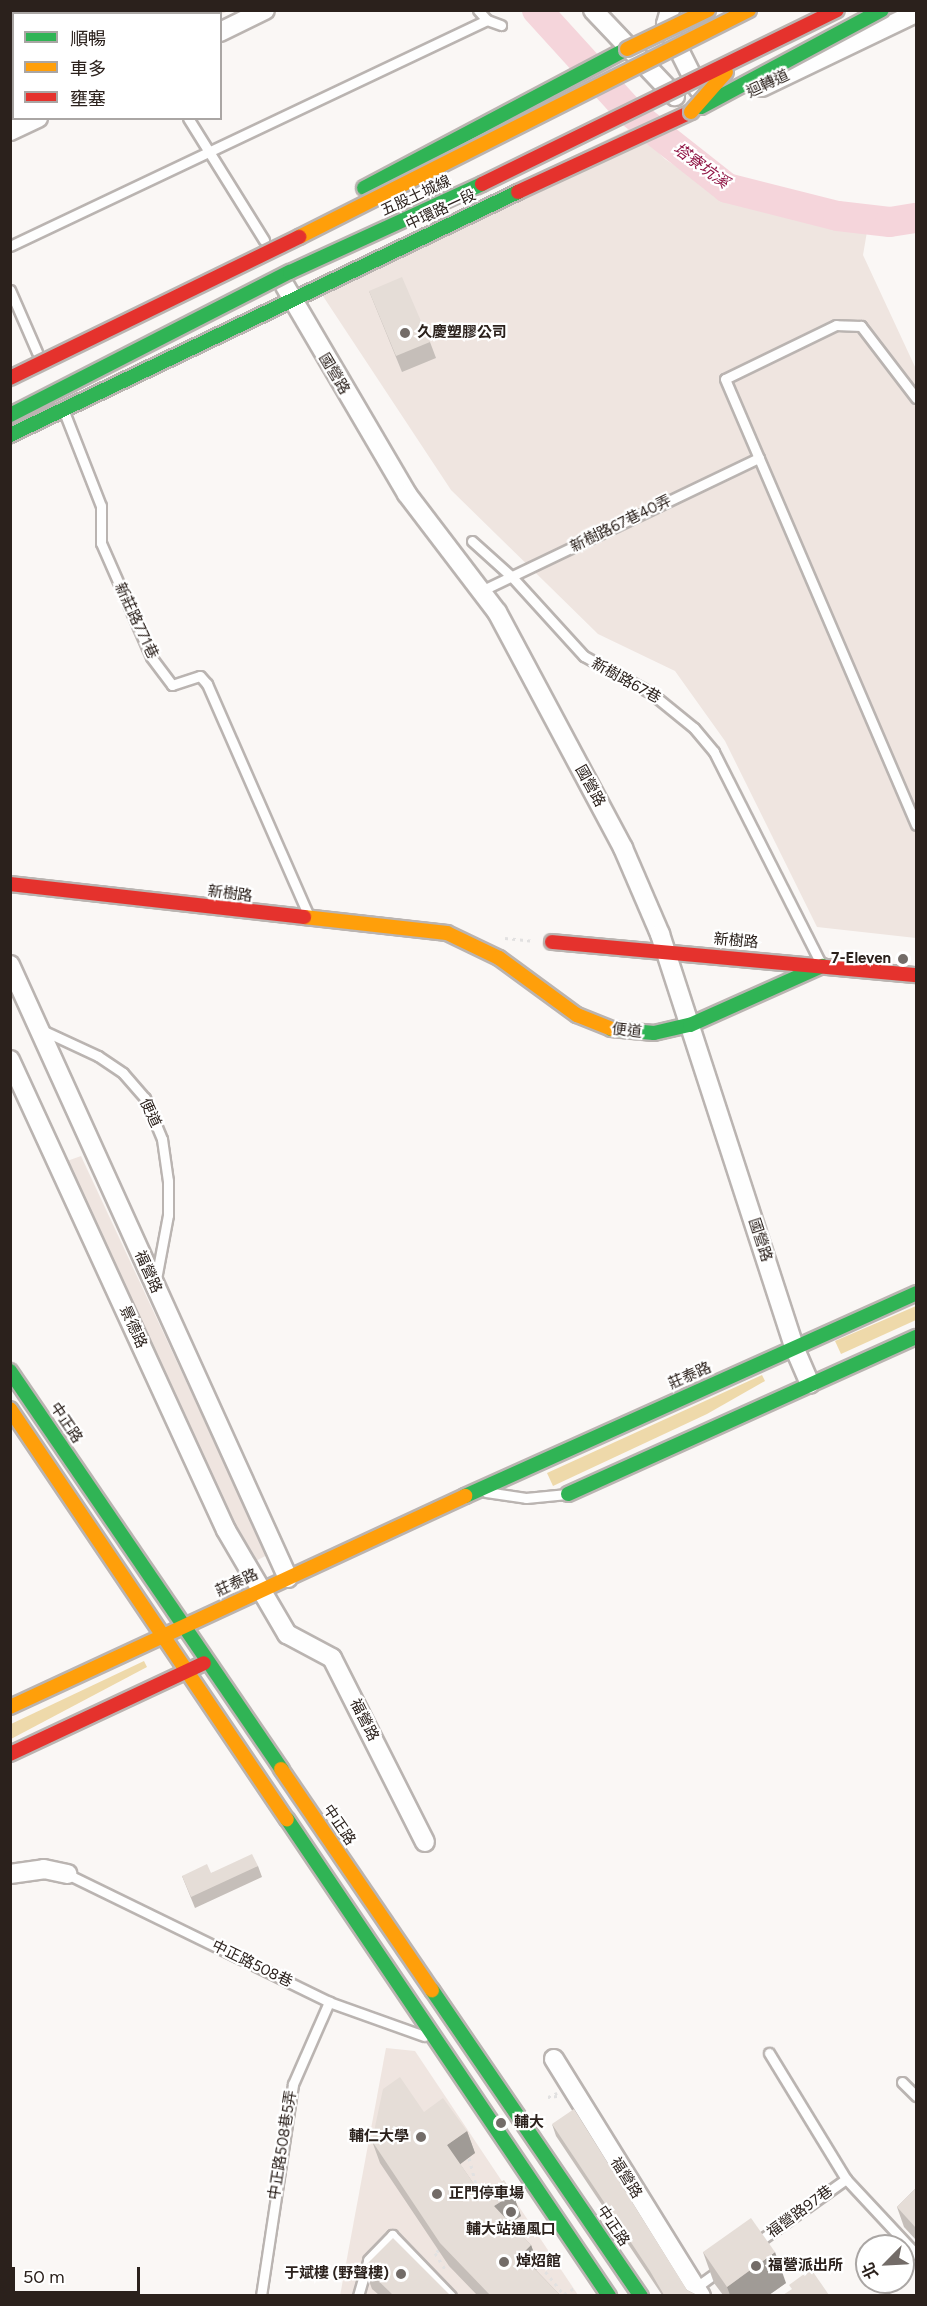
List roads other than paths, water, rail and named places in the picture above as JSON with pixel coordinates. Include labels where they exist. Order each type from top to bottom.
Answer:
[{"type":"main road","points":[[10,364],[264,240],[627,49],[708,10]]},
{"type":"main road","name":"五股土城線","points":[[10,378],[478,150],[749,10]]},
{"type":"main road","points":[[627,49],[746,19],[766,10]]},
{"type":"main road","points":[[691,112],[757,41],[807,10]]},
{"type":"main road","name":"五股土城線","points":[[10,415],[290,272],[523,165],[837,10]]},
{"type":"main road","name":"中環路一段","points":[[10,435],[325,281],[691,112],[882,10]]},
{"type":"main road","points":[[37,352],[63,409]]},
{"type":"main road","name":"新樹路","points":[[10,884],[310,920],[447,933]]},
{"type":"main road","name":"便道","points":[[447,933],[499,957],[577,1015],[603,1028],[654,1033],[690,1025],[762,988],[822,966]]},
{"type":"main road","name":"新樹路","points":[[552,942],[666,953],[761,966],[822,966],[916,975]]},
{"type":"main road","name":"莊泰路","points":[[10,1707],[478,1490],[916,1293]]},
{"type":"main road","points":[[568,1494],[916,1337]]},
{"type":"main road","name":"中正路","points":[[10,1371],[641,2295]]},
{"type":"main road","points":[[10,1409],[609,2295]]},
{"type":"main road","points":[[10,1754],[209,1660]]},
{"type":"street","points":[[222,31],[265,10]]},
{"type":"street","points":[[593,10],[627,49],[691,112]]},
{"type":"street","name":"迴轉道","points":[[676,11],[666,24],[702,96],[717,102],[734,100],[916,13]]},
{"type":"street","points":[[10,131],[34,120]]},
{"type":"street","name":"國營路","points":[[264,240],[290,298],[407,495],[483,590],[623,848],[666,953],[794,1347],[810,1384]]},
{"type":"street","name":"福營路","points":[[10,965],[288,1578]]},
{"type":"street","name":"景德路","points":[[10,1060],[208,1493],[261,1590]]},
{"type":"street","name":"福營路","points":[[261,1590],[287,1634],[332,1658],[425,1842]]},
{"type":"street","points":[[10,1874],[44,1869],[67,1874]]},
{"type":"street","name":"福營路","points":[[554,2059],[698,2292]]},
{"type":"lane","points":[[478,10],[487,20],[501,25]]},
{"type":"lane","points":[[743,92],[910,10]]},
{"type":"lane","points":[[12,242],[210,153],[487,20]]},
{"type":"lane","points":[[189,120],[264,240]]},
{"type":"lane","points":[[10,290],[37,352]]},
{"type":"lane","points":[[916,398],[861,326],[836,325],[725,379],[916,825]]},
{"type":"lane","name":"新莊路771巷","points":[[63,409],[101,506],[101,543],[151,657],[172,685],[200,676],[207,684],[310,920]]},
{"type":"lane","name":"新樹路67巷40弄","points":[[483,590],[759,458]]},
{"type":"lane","name":"新樹路67巷","points":[[472,541],[512,577],[584,656],[674,708],[701,736],[714,752],[822,966]]},
{"type":"lane","name":"便道","points":[[40,1029],[98,1056],[123,1072],[145,1098],[162,1139],[168,1180],[168,1215],[155,1287]]},
{"type":"lane","points":[[478,1490],[526,1498],[568,1494]]},
{"type":"lane","name":"中正路508巷","points":[[67,1874],[329,2002],[407,2028],[442,2045]]},
{"type":"lane","name":"中正路508巷5弄","points":[[261,2295],[293,2084],[329,2002]]},
{"type":"lane","name":"福營路97巷","points":[[769,2052],[846,2179],[916,2254]]},
{"type":"lane","points":[[902,2082],[916,2096]]},
{"type":"lane","name":"福營路97巷","points":[[742,2254],[846,2179]]},
{"type":"lane","points":[[358,2295],[368,2260],[392,2235],[450,2295]]},
{"type":"lane","points":[[698,2292],[733,2260]]},
{"type":"waterway","name":"塔寮坑溪","points":[[537,10],[628,110],[727,188],[838,216],[890,222],[916,218]]},
{"type":"place","name":"久慶塑膠公司","points":[[405,333]]},
{"type":"place","name":"7-Eleven","points":[[903,959]]},
{"type":"place","name":"輔大","points":[[501,2123]]},
{"type":"place","name":"輔仁大學","points":[[421,2137]]},
{"type":"place","name":"正門停車場","points":[[437,2194]]},
{"type":"place","name":"輔大站通風口","points":[[511,2212]]},
{"type":"place","name":"焯炤館","points":[[504,2262]]},
{"type":"place","name":"福營派出所","points":[[756,2266]]},
{"type":"place","name":"于斌樓 (野聲樓)","points":[[401,2274]]}]
